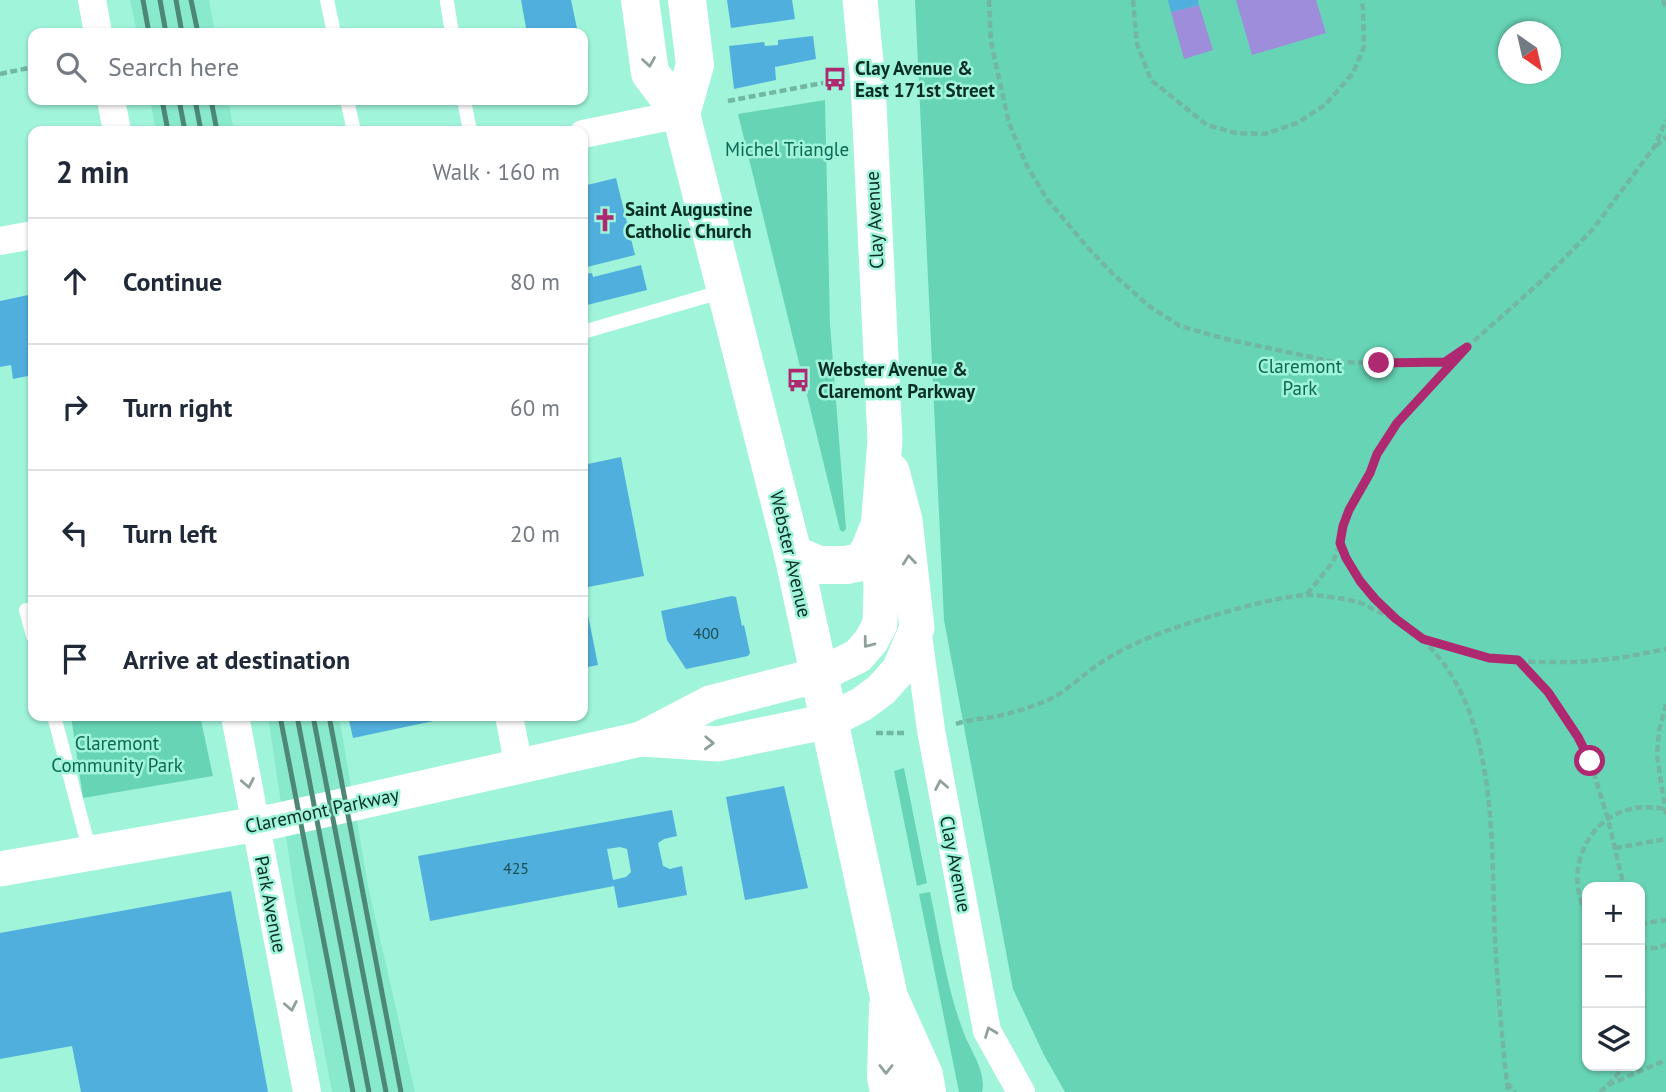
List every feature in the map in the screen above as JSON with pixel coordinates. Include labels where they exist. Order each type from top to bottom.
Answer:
[{"type":"main road","name":"Webster Avenue","points":[[640,0],[650,73],[681,114],[793,554],[889,997],[924,1076],[927,1092]]},
{"type":"main road","points":[[681,114],[695,65],[687,0]]},
{"type":"main road","points":[[793,554],[819,565],[861,562],[878,529]]},
{"type":"main road","name":"Webster Avenue","points":[[889,997],[886,1077],[889,1092]]},
{"type":"street","points":[[92,0],[97,28]]},
{"type":"street","name":"Clay Avenue","points":[[818,675],[858,656],[871,641],[880,624],[878,529],[885,440],[868,83],[860,0]]},
{"type":"street","points":[[112,105],[116,126]]},
{"type":"street","points":[[588,133],[681,114]]},
{"type":"street","points":[[0,241],[28,236]]},
{"type":"street","name":"Clay Avenue","points":[[885,440],[905,520],[931,730],[987,1031],[1021,1092]]},
{"type":"street","name":"Clay Avenue","points":[[829,721],[862,704],[881,690],[899,670],[917,628]]},
{"type":"street","name":"Claremont Parkway","points":[[0,869],[266,823],[641,739],[710,703],[818,675]]},
{"type":"street","name":"Park Avenue","points":[[235,721],[266,823],[307,1092]]},
{"type":"street","points":[[510,721],[519,767]]},
{"type":"street","name":"Claremont Parkway","points":[[641,739],[718,744],[829,721]]},
{"type":"lane","points":[[327,0],[333,28]]},
{"type":"lane","points":[[447,2],[451,28]]},
{"type":"lane","points":[[348,105],[353,126]]},
{"type":"lane","points":[[465,105],[469,126]]},
{"type":"lane","points":[[588,331],[726,290]]},
{"type":"lane","points":[[26,610],[28,617]]},
{"type":"lane","points":[[55,721],[90,854]]},
{"type":"path","points":[[989,0],[991,42],[1009,123],[1026,163],[1047,199],[1082,241],[1149,306],[1180,326],[1226,339],[1334,362],[1445,362],[1467,347]]},
{"type":"path","points":[[1133,0],[1137,44],[1151,80],[1206,125],[1236,133],[1265,134],[1297,123],[1325,105],[1353,73],[1364,47],[1361,0]]},
{"type":"path","points":[[1663,0],[1666,8]]},
{"type":"path","points":[[0,74],[28,68]]},
{"type":"path","points":[[728,101],[828,82]]},
{"type":"path","points":[[1307,594],[1333,562],[1349,510],[1370,473],[1377,454],[1397,423],[1467,347],[1547,276],[1593,229],[1655,146],[1666,120]]},
{"type":"path","points":[[1655,146],[1666,137]]},
{"type":"path","points":[[1340,543],[1360,581],[1375,599],[1423,639],[1445,663],[1467,703],[1479,740],[1490,819],[1497,976],[1508,1092]]},
{"type":"path","points":[[953,725],[999,716],[1031,706],[1051,698],[1096,665],[1126,648],[1212,616],[1268,602],[1307,594],[1358,602],[1396,619]]},
{"type":"path","points":[[1423,639],[1489,658],[1535,662],[1620,658],[1666,649]]},
{"type":"path","points":[[1518,660],[1548,692],[1578,737],[1590,761],[1608,819],[1623,882]]},
{"type":"path","points":[[1666,704],[1659,731],[1657,754],[1666,815]]},
{"type":"path","points":[[876,733],[914,733]]},
{"type":"path","points":[[1582,905],[1576,881],[1580,857],[1590,835],[1608,819],[1626,810],[1645,807],[1665,809]]},
{"type":"path","points":[[1615,848],[1666,839]]},
{"type":"path","points":[[1645,924],[1666,920]]},
{"type":"path","points":[[1645,948],[1666,945]]},
{"type":"path","points":[[1608,1085],[1666,1060]]},
{"type":"path","points":[[1600,1092],[1621,1071]]},
{"type":"path","points":[[1507,1083],[1515,1092]]},
{"type":"shaded area","points":[[130,0],[209,0],[214,28],[136,28]]},
{"type":"shaded area","points":[[1236,0],[1316,0],[1326,33],[1252,55]]},
{"type":"shaded area","points":[[1199,5],[1213,50],[1184,59],[1171,12]]},
{"type":"shaded area","points":[[151,105],[229,105],[233,126],[155,126]]},
{"type":"shaded area","points":[[269,721],[340,721],[368,886],[415,1092],[332,1092],[294,890]]},
{"type":"green space","name":"Claremont Park","points":[[915,0],[1666,0],[1666,1092],[1065,1092],[1013,989],[944,620]]},
{"type":"green space","name":"Michel Triangle","points":[[825,100],[830,324],[846,529],[843,532],[840,530],[738,114]]},
{"type":"green space","name":"Claremont Community Park","points":[[72,721],[201,721],[213,776],[83,798]]},
{"type":"green space","points":[[904,768],[927,883],[917,886],[894,771]]},
{"type":"green space","points":[[930,892],[953,1001],[981,1071],[982,1092],[959,1092],[919,894]]},
{"type":"building","points":[[521,0],[571,0],[577,28],[526,28]]},
{"type":"building","points":[[727,0],[792,0],[795,19],[731,28]]},
{"type":"building","points":[[1168,0],[1198,0],[1199,5],[1171,12]]},
{"type":"building","points":[[813,36],[816,59],[775,67],[776,80],[734,89],[729,46],[764,42],[765,46],[778,45],[778,40]]},
{"type":"building","name":"Saint Augustine Catholic Church","points":[[616,178],[635,255],[588,267],[588,185]]},
{"type":"building","points":[[641,265],[647,290],[588,305],[588,274],[592,273],[593,277]]},
{"type":"building","points":[[28,295],[28,376],[13,379],[11,365],[0,367],[0,301]]},
{"type":"building","points":[[621,457],[644,576],[588,587],[588,464]]},
{"type":"building","points":[[736,597],[750,653],[748,656],[686,669],[667,640],[661,611]]},
{"type":"building","points":[[588,615],[598,665],[588,667]]},
{"type":"building","points":[[349,721],[434,721],[353,738]]},
{"type":"building","points":[[784,786],[808,888],[745,900],[726,797]]},
{"type":"building","points":[[672,810],[677,836],[658,843],[663,866],[670,869],[682,866],[687,895],[618,908],[614,886],[430,921],[418,856]],"holes":[[[607,849],[627,849],[631,872],[626,877],[613,880]]]},
{"type":"building","points":[[231,891],[268,1092],[81,1092],[72,1046],[0,1059],[0,933]]},
{"type":"railway","points":[[143,0],[148,28]]},
{"type":"railway","points":[[160,0],[165,28]]},
{"type":"railway","points":[[176,0],[181,28]]},
{"type":"railway","points":[[191,0],[197,28]]},
{"type":"railway","points":[[163,105],[167,126]]},
{"type":"railway","points":[[180,105],[184,126]]},
{"type":"railway","points":[[196,105],[200,126]]},
{"type":"railway","points":[[212,105],[216,126]]},
{"type":"railway","points":[[281,721],[353,1092]]},
{"type":"railway","points":[[298,721],[369,1092]]},
{"type":"railway","points":[[314,721],[386,1092]]},
{"type":"railway","points":[[330,721],[401,1092]]},
{"type":"place","name":"Clay Avenue & East 171st Street","points":[[835,79]]},
{"type":"place","name":"Saint Augustine Catholic Church","points":[[605,220]]},
{"type":"place","name":"Webster Avenue & Claremont Parkway","points":[[798,380]]},
{"type":"route","points":[[1379,363],[1445,362],[1467,347],[1397,423],[1377,454],[1343,526],[1340,543],[1346,558],[1375,599],[1423,639],[1489,658],[1518,660],[1548,692],[1563,713],[1590,761]]}]
